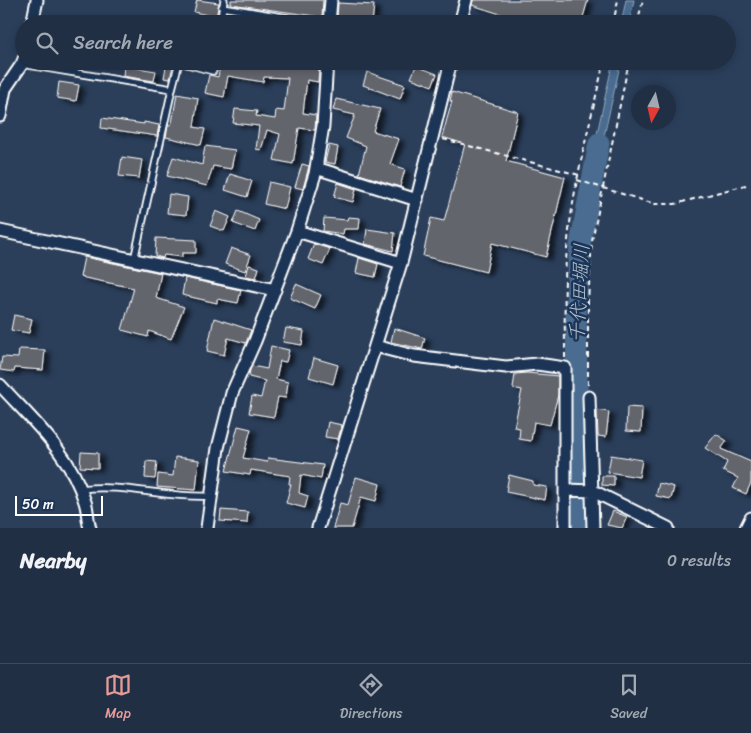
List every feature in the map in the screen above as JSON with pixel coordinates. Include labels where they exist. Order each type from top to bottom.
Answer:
[{"type":"street","points":[[34,15],[37,0]]},
{"type":"street","points":[[328,15],[331,0]]},
{"type":"street","points":[[462,15],[466,0]]},
{"type":"street","points":[[0,116],[5,89],[17,70]]},
{"type":"street","points":[[207,528],[218,448],[232,393],[275,290],[297,231],[316,168],[323,126],[326,70]]},
{"type":"street","points":[[318,528],[401,263],[449,70]]},
{"type":"street","points":[[316,168],[417,200]]},
{"type":"street","points":[[0,231],[275,290]]},
{"type":"street","points":[[297,231],[401,263]]},
{"type":"street","points":[[375,346],[414,356],[506,367],[537,364],[565,368],[565,528]]},
{"type":"street","points":[[0,385],[56,445],[86,503],[90,528]]},
{"type":"street","points":[[589,397],[593,528]]},
{"type":"street","points":[[566,490],[593,491],[668,528]]},
{"type":"street","points":[[746,528],[751,518]]},
{"type":"lane","points":[[221,15],[224,0]]},
{"type":"lane","points":[[222,7],[271,15]]},
{"type":"lane","points":[[71,70],[172,89]]},
{"type":"lane","points":[[134,260],[178,70]]},
{"type":"lane","points":[[80,490],[99,487],[193,497],[212,496]]},
{"type":"path","points":[[615,15],[618,0]]},
{"type":"path","points":[[639,15],[643,0]]},
{"type":"path","points":[[565,368],[564,278],[568,239],[577,180],[602,70]]},
{"type":"path","points":[[589,397],[588,301],[592,241],[627,70]]},
{"type":"path","points":[[432,136],[579,175]]},
{"type":"path","points":[[577,180],[655,204],[675,204],[746,185]]},
{"type":"water","points":[[626,0],[634,0],[631,15],[623,15]]},
{"type":"water","points":[[611,70],[619,70],[596,171],[589,170]]},
{"type":"building","points":[[197,0],[219,3],[216,15],[194,12]]},
{"type":"building","points":[[231,0],[323,0],[322,15],[308,15],[231,4]]},
{"type":"building","points":[[473,0],[588,0],[584,15],[503,15],[472,5]]},
{"type":"building","points":[[338,3],[374,5],[373,15],[337,15]]},
{"type":"building","points":[[124,70],[156,71],[154,81],[123,76]]},
{"type":"building","points":[[165,70],[172,70],[170,79],[164,78]]},
{"type":"building","points":[[219,70],[319,70],[318,82],[307,80],[303,113],[316,115],[315,130],[299,128],[293,164],[274,160],[280,134],[267,130],[261,150],[256,149],[259,126],[233,123],[235,109],[257,111],[256,116],[275,119],[276,110],[284,111],[288,78],[264,77],[263,82],[228,76],[224,97],[205,93],[209,75],[218,77]]},
{"type":"building","points":[[414,70],[426,70],[437,74],[432,86],[411,78]]},
{"type":"building","points":[[367,72],[405,85],[400,99],[363,85]]},
{"type":"building","points":[[59,82],[79,85],[76,101],[57,98]]},
{"type":"building","points":[[452,92],[518,112],[506,161],[565,177],[546,257],[492,243],[486,272],[423,256],[431,218],[444,221],[465,144],[442,137],[452,101],[450,101]]},
{"type":"building","points":[[177,94],[198,98],[194,127],[205,129],[201,145],[166,137],[168,126],[172,123]]},
{"type":"building","points":[[336,99],[380,109],[373,131],[399,139],[390,164],[405,169],[400,187],[359,174],[366,146],[346,138],[355,115],[333,110]]},
{"type":"building","points":[[102,118],[159,125],[157,136],[101,128]]},
{"type":"building","points":[[329,145],[338,147],[335,164],[325,162]]},
{"type":"building","points":[[205,146],[235,150],[231,169],[213,166],[207,186],[167,176],[173,157],[202,165]]},
{"type":"building","points":[[122,157],[142,160],[139,178],[119,176]]},
{"type":"building","points":[[302,164],[309,166],[303,189],[295,187]]},
{"type":"building","points":[[230,174],[252,181],[247,197],[225,190]]},
{"type":"building","points":[[269,182],[290,187],[285,209],[264,204]]},
{"type":"building","points":[[338,183],[356,189],[353,202],[334,197]]},
{"type":"building","points":[[169,194],[188,197],[186,215],[167,213]]},
{"type":"building","points":[[216,211],[230,217],[224,231],[210,226]]},
{"type":"building","points":[[238,211],[259,220],[255,231],[233,223]]},
{"type":"building","points":[[348,217],[360,218],[359,229],[344,229],[343,234],[323,231],[324,218],[347,220]]},
{"type":"building","points":[[367,229],[395,233],[393,251],[365,244]]},
{"type":"building","points":[[156,238],[196,240],[196,253],[182,253],[182,257],[164,255],[163,258],[155,256]]},
{"type":"building","points":[[314,244],[330,249],[323,265],[308,259]]},
{"type":"building","points":[[231,248],[251,255],[245,271],[225,264]]},
{"type":"building","points":[[84,257],[161,273],[156,298],[184,307],[171,339],[149,331],[148,337],[122,330],[134,288],[80,277]]},
{"type":"building","points":[[359,258],[378,264],[375,277],[356,273]]},
{"type":"building","points":[[249,265],[259,268],[256,278],[246,276]]},
{"type":"building","points":[[185,278],[241,290],[238,303],[217,299],[217,303],[182,295]]},
{"type":"building","points":[[296,284],[321,295],[315,309],[290,298]]},
{"type":"building","points":[[14,315],[32,319],[29,333],[11,330]]},
{"type":"building","points":[[214,318],[251,330],[246,343],[228,338],[224,355],[207,351]]},
{"type":"building","points":[[286,328],[304,331],[302,345],[283,342]]},
{"type":"building","points":[[394,328],[425,338],[422,349],[391,342]]},
{"type":"building","points":[[271,346],[289,350],[286,362],[280,361],[276,379],[288,382],[286,398],[278,397],[274,417],[249,413],[252,396],[261,398],[265,381],[249,377],[250,370],[252,366],[267,369]]},
{"type":"building","points":[[19,349],[45,350],[43,370],[15,368],[14,372],[0,370],[2,357],[18,358]]},
{"type":"building","points":[[314,358],[338,365],[333,384],[309,377]]},
{"type":"building","points":[[527,373],[558,376],[558,395],[550,425],[534,422],[531,441],[519,439],[520,428],[514,427],[522,390],[513,388],[515,374]]},
{"type":"building","points":[[627,407],[642,408],[641,432],[626,431]]},
{"type":"building","points":[[597,410],[609,412],[606,437],[598,436]]},
{"type":"building","points":[[328,422],[342,425],[338,439],[325,437]]},
{"type":"building","points":[[238,426],[251,429],[243,458],[267,462],[268,458],[323,465],[321,479],[301,475],[299,493],[308,496],[305,508],[286,503],[291,484],[289,484],[290,476],[251,470],[250,475],[226,471]]},
{"type":"building","points":[[716,434],[727,441],[721,449],[751,462],[751,483],[746,494],[733,488],[738,478],[723,471],[727,462],[705,448]]},
{"type":"building","points":[[81,452],[98,453],[98,468],[80,467]]},
{"type":"building","points":[[611,455],[642,460],[639,477],[608,472]]},
{"type":"building","points":[[175,457],[199,460],[196,490],[157,487],[158,474],[173,476]]},
{"type":"building","points":[[146,461],[157,462],[155,479],[145,478]]},
{"type":"building","points":[[509,475],[533,481],[533,485],[547,487],[545,500],[506,492]]},
{"type":"building","points":[[602,476],[614,476],[614,486],[602,485]]},
{"type":"building","points":[[356,477],[380,484],[376,501],[361,497],[352,528],[333,528],[340,503],[348,505]]},
{"type":"building","points":[[659,483],[674,487],[671,499],[656,496]]},
{"type":"building","points":[[221,510],[248,512],[247,523],[220,521]]},
{"type":"building","points":[[613,511],[627,517],[622,528],[607,525]]},
{"type":"waterway","name":"千代田堀川","points":[[579,528],[576,304],[580,245],[599,143]]}]
